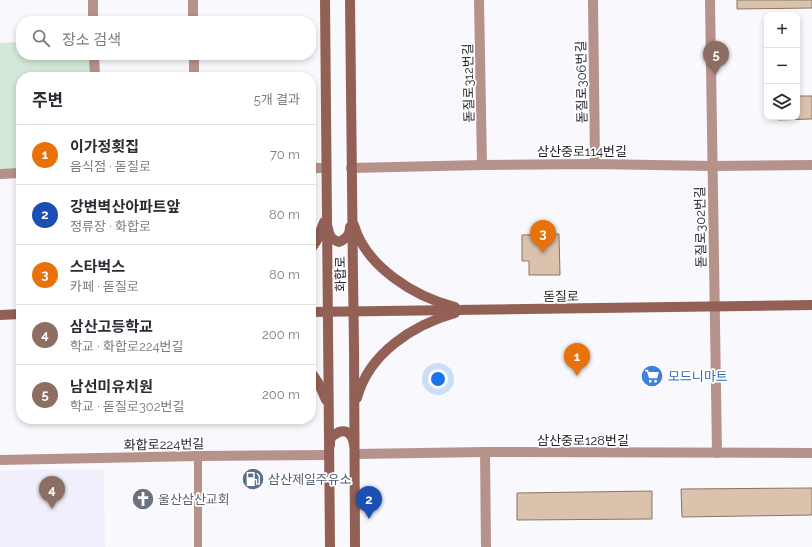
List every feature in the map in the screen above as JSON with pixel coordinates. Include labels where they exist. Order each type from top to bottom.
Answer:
[{"type":"main road","name":"화합로","points":[[325,0],[330,547]]},
{"type":"main road","name":"화합로","points":[[350,0],[355,547]]},
{"type":"main road","points":[[326,214],[330,237],[334,241],[339,242],[348,237],[352,215]]},
{"type":"main road","points":[[316,242],[326,214]]},
{"type":"main road","points":[[352,215],[358,234],[366,250],[392,276],[433,300],[467,310]]},
{"type":"main road","name":"돋질로","points":[[316,312],[812,305]]},
{"type":"main road","points":[[354,408],[364,380],[383,353],[410,332],[427,323],[467,310]]},
{"type":"main road","points":[[0,315],[16,314]]},
{"type":"main road","points":[[316,380],[328,408]]},
{"type":"main road","points":[[329,455],[331,438],[334,434],[342,431],[350,434],[353,439],[355,454]]},
{"type":"street","points":[[93,0],[93,16]]},
{"type":"street","points":[[193,0],[193,16]]},
{"type":"street","name":"돋질로312번길","points":[[480,0],[482,165]]},
{"type":"street","name":"돋질로306번길","points":[[593,0],[595,164]]},
{"type":"street","name":"돋질로302번길","points":[[710,0],[717,454]]},
{"type":"street","points":[[94,60],[94,72]]},
{"type":"street","points":[[194,60],[194,72]]},
{"type":"street","name":"삼산중로114번길","points":[[351,168],[595,164],[712,166],[812,165]]},
{"type":"street","points":[[316,168],[326,168]]},
{"type":"street","points":[[0,174],[16,173]]},
{"type":"street","points":[[485,452],[486,547]]},
{"type":"street","name":"삼산중로128번길","points":[[355,454],[485,452],[717,454],[812,453]]},
{"type":"street","name":"화합로224번길","points":[[0,460],[329,455]]},
{"type":"lane","points":[[198,456],[198,547]]},
{"type":"shaded area","points":[[104,469],[105,547],[0,547],[0,470]]},
{"type":"green space","points":[[16,42],[16,60],[94,60],[95,72],[16,72],[16,173],[0,174],[0,43]]},
{"type":"building","points":[[737,0],[812,0],[812,8],[737,9]]},
{"type":"building","points":[[800,96],[812,96],[812,119],[800,119]]},
{"type":"building","points":[[559,234],[560,275],[529,275],[529,261],[522,261],[522,235]]},
{"type":"building","points":[[812,488],[812,515],[682,517],[681,489]]},
{"type":"building","points":[[652,491],[652,519],[517,520],[517,493]]},
{"type":"place","name":"남선미유치원","points":[[716,74]]},
{"type":"place","name":"스타벅스","points":[[543,253]]},
{"type":"place","name":"이가정횟집","points":[[577,376]]},
{"type":"place","name":"모드니마트","points":[[652,376]]},
{"type":"place","name":"삼산제일주유소","points":[[253,479]]},
{"type":"place","name":"울산삼산교회","points":[[143,499]]},
{"type":"place","name":"삼산고등학교","points":[[52,509]]},
{"type":"place","name":"강변벽산아파트앞","points":[[369,519]]}]
